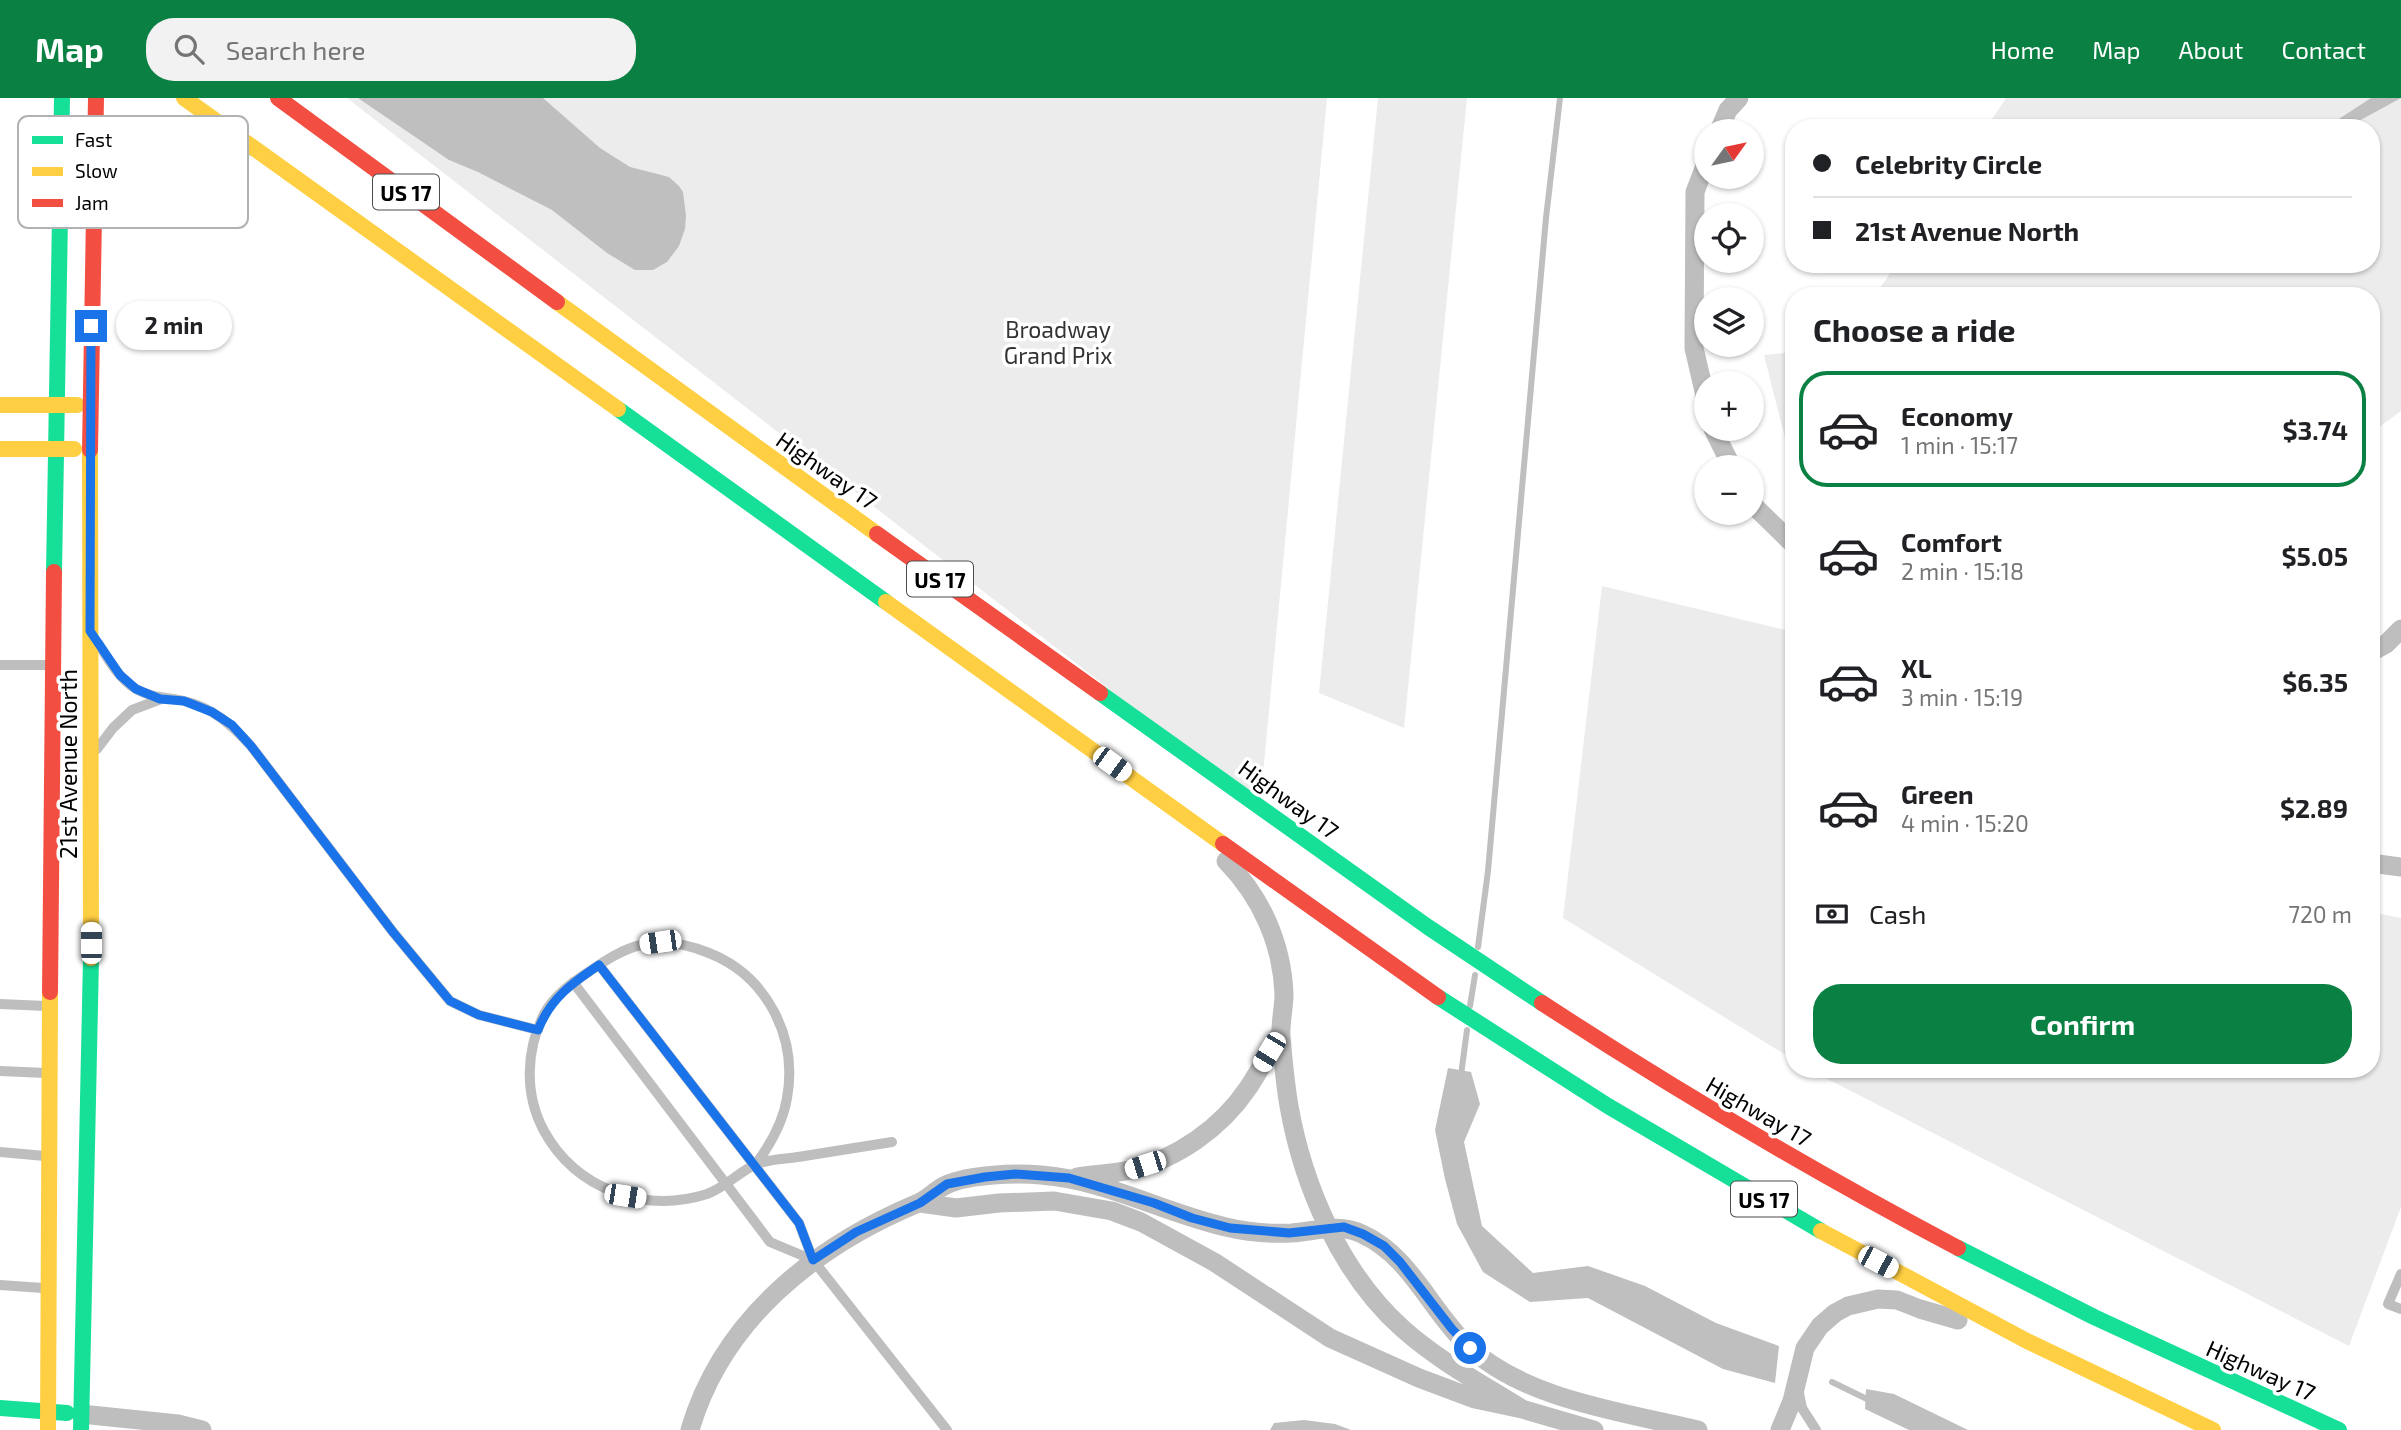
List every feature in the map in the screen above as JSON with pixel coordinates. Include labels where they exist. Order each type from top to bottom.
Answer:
[{"type":"main road","name":"21st Avenue North","points":[[62,98],[62,116]]},
{"type":"main road","name":"21st Avenue North","points":[[95,116],[96,98]]},
{"type":"main road","name":"US 17","points":[[184,98],[209,116]]},
{"type":"main road","name":"Highway 17","points":[[278,98],[762,452],[1427,927],[1529,996],[1736,1125],[1906,1221],[2015,1279],[2138,1339],[2339,1430]]},
{"type":"main road","name":"US 17","points":[[248,144],[1427,990],[1523,1054],[1812,1227],[2011,1333],[2213,1430]]},
{"type":"main road","points":[[248,150],[262,154]]},
{"type":"main road","name":"21st Avenue North","points":[[48,1430],[55,447],[60,228]]},
{"type":"main road","name":"21st Avenue North","points":[[81,1422],[91,943],[92,228]]},
{"type":"main road","points":[[0,405],[90,405]]},
{"type":"main road","points":[[0,449],[55,447],[90,450]]},
{"type":"main road","points":[[0,1408],[48,1412],[81,1422]]},
{"type":"street","points":[[1724,119],[1739,98]]},
{"type":"street","points":[[1696,189],[1694,348],[1699,371]]},
{"type":"street","points":[[1764,515],[1785,536]]},
{"type":"street","points":[[2380,647],[2401,629]]},
{"type":"street","points":[[1179,812],[1234,869],[1259,902],[1278,952],[1284,995],[1281,1032],[1289,1106],[1306,1174],[1339,1250],[1358,1279],[1402,1328],[1426,1348],[1522,1409]]},
{"type":"street","points":[[2380,864],[2401,867]]},
{"type":"street","points":[[1069,1178],[1129,1170],[1161,1160],[1186,1147],[1219,1122],[1247,1090],[1281,1032]]},
{"type":"street","points":[[690,1430],[707,1388],[744,1325],[774,1293],[813,1260],[856,1232],[920,1203],[947,1184],[1015,1174],[1069,1178],[1230,1228],[1289,1233],[1344,1227],[1363,1234],[1384,1246],[1400,1262],[1470,1348],[1510,1376],[1573,1400],[1698,1430]]},
{"type":"street","points":[[920,1203],[956,1208],[1054,1201],[1112,1211],[1141,1222],[1214,1262],[1330,1338],[1419,1378],[1475,1399],[1522,1409],[1594,1430]]},
{"type":"street","points":[[1780,1430],[1805,1348],[1820,1326],[1835,1313],[1862,1301],[1897,1300],[1920,1309],[2011,1333]]},
{"type":"street","points":[[81,1422],[178,1424],[202,1430]]},
{"type":"lane","points":[[90,631],[120,675],[136,689],[160,699],[184,701],[212,712],[232,725],[450,1001],[479,1015],[538,1030]]},
{"type":"lane","points":[[0,665],[54,665]]},
{"type":"lane","points":[[91,758],[113,728],[132,710],[160,699]]},
{"type":"lane","points":[[660,942],[718,956],[735,965],[751,979],[777,1016],[785,1036],[789,1059],[787,1099],[781,1119],[770,1144],[756,1164],[726,1185],[707,1194],[645,1200],[602,1188],[564,1160],[541,1125],[528,1069],[545,1012],[556,997],[573,982],[620,953],[641,945],[660,942]]},
{"type":"lane","points":[[599,965],[756,1164],[799,1223],[813,1260],[947,1430]]},
{"type":"lane","points":[[573,982],[770,1242],[813,1260]]},
{"type":"lane","points":[[0,1004],[50,1006]]},
{"type":"lane","points":[[0,1070],[50,1073]]},
{"type":"lane","points":[[756,1164],[892,1142]]},
{"type":"lane","points":[[0,1152],[49,1156]]},
{"type":"lane","points":[[2401,1274],[2388,1304],[2401,1309]]},
{"type":"lane","points":[[0,1285],[47,1288]]},
{"type":"lane","points":[[1796,1383],[1802,1408],[1816,1430]]},
{"type":"green space","name":"Broadway Grand Prix","points":[[347,98],[1327,98],[1260,806]]},
{"type":"green space","points":[[1378,98],[1467,98],[1404,728],[1319,693]]},
{"type":"green space","points":[[2006,98],[2401,98],[2401,411],[2380,426],[2380,287],[1881,287],[1890,273],[2380,273],[2380,119],[1992,119]]},
{"type":"green space","points":[[1785,353],[1785,438],[1764,355]]},
{"type":"green space","points":[[1602,586],[1785,630],[1785,1054],[1563,918]]},
{"type":"green space","points":[[2380,914],[2401,918],[2401,1207],[2349,1346],[1826,1078],[2380,1078]]},
{"type":"shaded area","points":[[358,98],[543,98],[600,148],[630,167],[669,177],[679,186],[683,192],[686,216],[679,246],[667,262],[653,270],[635,270],[607,253],[552,210],[449,160]]},
{"type":"shaded area","points":[[2371,98],[2401,98],[2362,119],[2339,119]]},
{"type":"shaded area","points":[[1448,1068],[1471,1072],[1480,1104],[1464,1142],[1482,1226],[1533,1273],[1588,1266],[1645,1286],[1716,1323],[1779,1346],[1775,1383],[1723,1369],[1588,1298],[1530,1302],[1483,1272],[1457,1224],[1435,1130]]},
{"type":"shaded area","points":[[1866,1389],[1894,1394],[1968,1430],[1909,1430],[1865,1409]]},
{"type":"shaded area","points":[[1304,1420],[1335,1424],[1351,1430],[1270,1430],[1274,1423]]},
{"type":"waterway","points":[[1478,947],[1488,871],[1546,218],[1560,98]]},
{"type":"waterway","points":[[1470,1006],[1475,975]]},
{"type":"waterway","points":[[1461,1075],[1467,1030]]},
{"type":"waterway","points":[[1832,1382],[1871,1401]]},
{"type":"traffic: fast","points":[[62,98],[62,116]]},
{"type":"traffic: fast","points":[[54,572],[60,228]]},
{"type":"traffic: fast","points":[[618,409],[886,602]]},
{"type":"traffic: fast","points":[[1100,693],[1428,927],[1542,1003]]},
{"type":"traffic: fast","points":[[81,1430],[91,958]]},
{"type":"traffic: fast","points":[[1438,997],[1608,1106],[1821,1231]]},
{"type":"traffic: fast","points":[[1958,1248],[2094,1317],[2339,1430]]},
{"type":"traffic: fast","points":[[0,1408],[67,1413]]},
{"type":"traffic: slow","points":[[184,98],[209,116]]},
{"type":"traffic: slow","points":[[248,144],[618,409]]},
{"type":"traffic: slow","points":[[557,302],[877,534]]},
{"type":"traffic: slow","points":[[0,405],[77,405]]},
{"type":"traffic: slow","points":[[0,449],[74,449]]},
{"type":"traffic: slow","points":[[90,450],[91,958]]},
{"type":"traffic: slow","points":[[886,602],[1223,844]]},
{"type":"traffic: slow","points":[[48,1430],[50,992]]},
{"type":"traffic: slow","points":[[1821,1231],[2027,1341],[2213,1430]]},
{"type":"traffic: jam","points":[[96,98],[96,116]]},
{"type":"traffic: jam","points":[[278,98],[557,302]]},
{"type":"traffic: jam","points":[[90,450],[94,228]]},
{"type":"traffic: jam","points":[[877,534],[1100,693]]},
{"type":"traffic: jam","points":[[50,992],[54,572]]},
{"type":"traffic: jam","points":[[1223,844],[1438,997]]},
{"type":"traffic: jam","points":[[1542,1003],[1747,1130],[1958,1248]]},
{"type":"route","points":[[91,326],[90,631],[120,675],[136,689],[160,699],[184,701],[212,712],[232,725],[450,1001],[479,1015],[538,1030],[545,1012],[556,997],[599,965],[756,1164],[799,1223],[813,1260],[856,1232],[895,1212],[920,1203],[947,1184],[1015,1174],[1069,1178],[1230,1228],[1289,1233],[1344,1227],[1363,1234],[1384,1246],[1400,1262],[1470,1348]]}]
